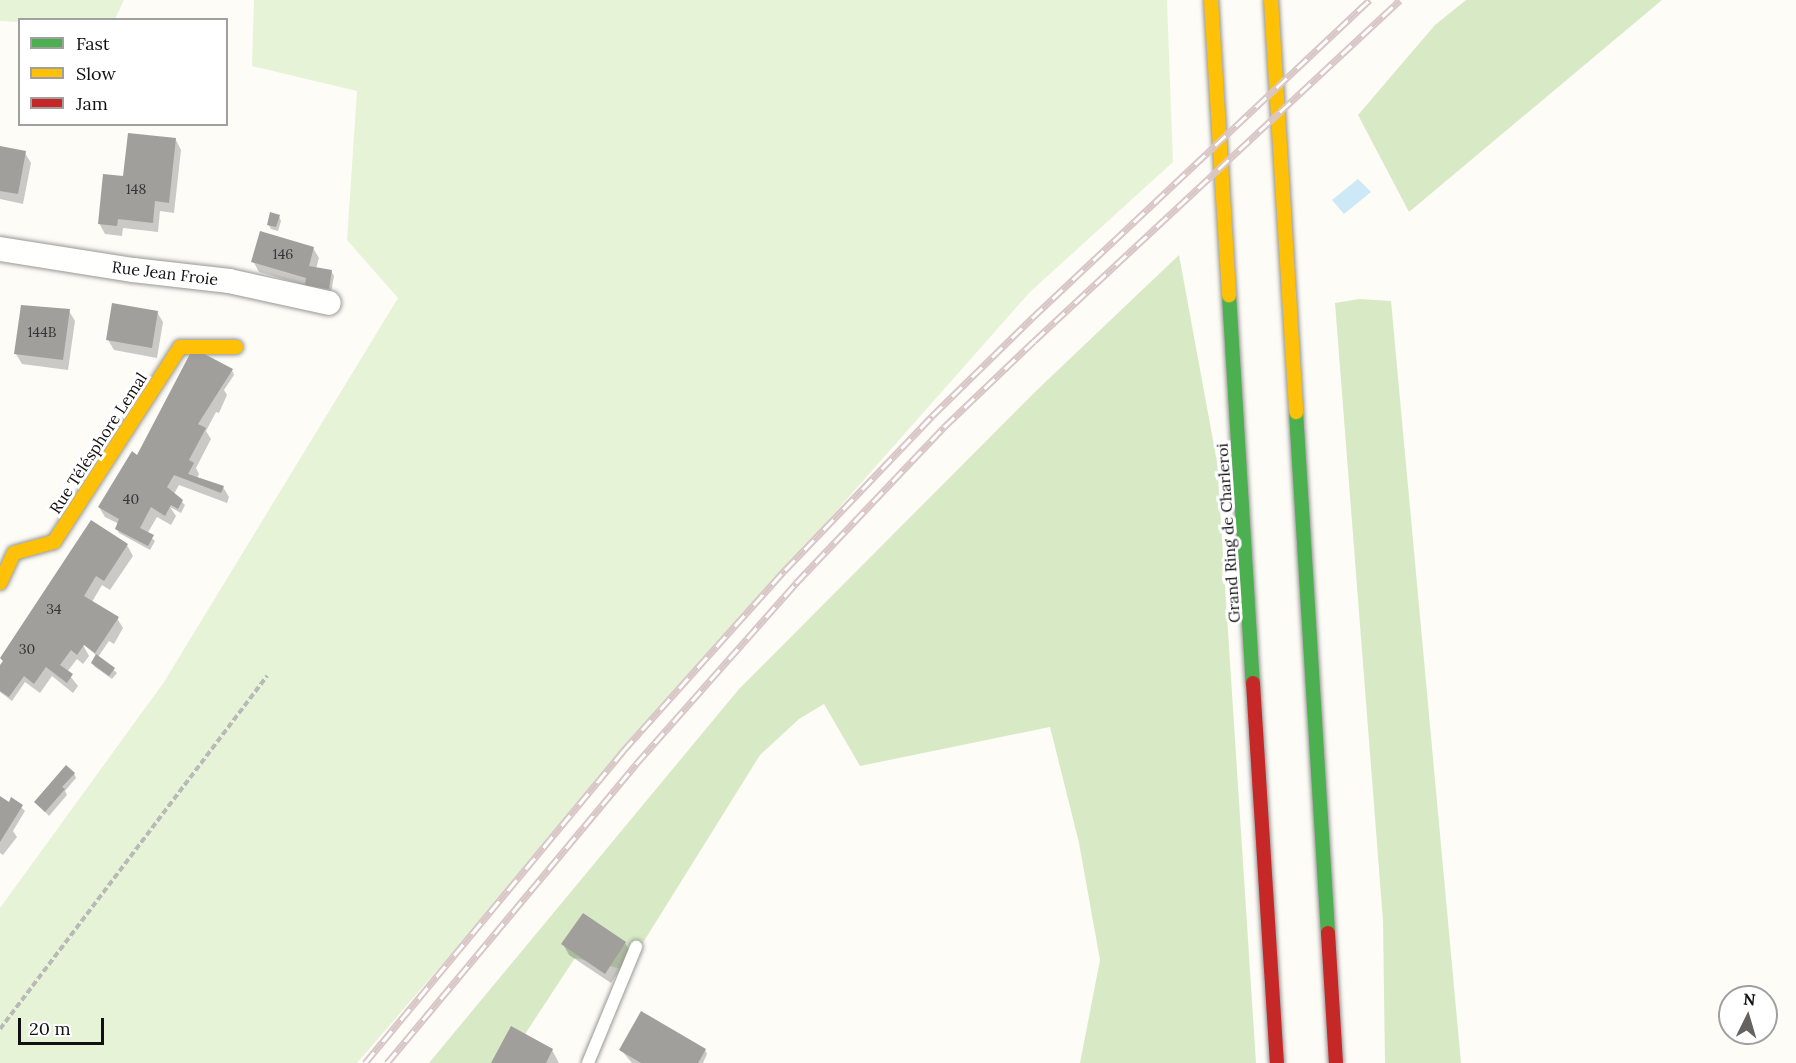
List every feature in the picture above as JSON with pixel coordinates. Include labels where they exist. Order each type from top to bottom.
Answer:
[{"type":"main road","name":"Grand Ring de Charleroi","points":[[1211,0],[1277,1063]]},
{"type":"main road","points":[[1271,0],[1336,1063]]},
{"type":"main road","name":"Rue Télésphore Lemal","points":[[0,583],[7,551],[54,542],[180,347],[236,347]]},
{"type":"street","name":"Rue Jean Froie","points":[[0,249],[133,270],[229,281],[329,303]]},
{"type":"lane","points":[[588,1063],[636,947]]},
{"type":"path","points":[[0,1029],[267,676]]},
{"type":"green space","points":[[0,0],[124,0],[115,18],[18,18],[18,22],[0,21]]},
{"type":"green space","points":[[254,0],[1167,0],[1173,162],[1030,292],[725,637],[357,1063],[0,1063],[0,908],[164,682],[398,298],[347,240],[357,91],[252,66]]},
{"type":"green space","points":[[1466,0],[1662,0],[1409,212],[1358,115],[1435,25]]},
{"type":"green space","points":[[1179,255],[1217,462],[1256,1063],[1080,1063],[1100,960],[1079,843],[1050,727],[860,766],[824,704],[799,719],[760,755],[626,970],[575,958],[506,1063],[429,1063],[739,689],[1037,390]]},
{"type":"green space","points":[[1359,299],[1391,301],[1461,1063],[1385,1063],[1383,921],[1335,303]]},
{"type":"water","points":[[1358,179],[1371,192],[1344,214],[1332,200]]},
{"type":"building","points":[[128,133],[176,138],[169,203],[155,201],[153,223],[118,219],[117,226],[98,224],[103,174],[123,176]]},
{"type":"building","points":[[0,146],[26,151],[18,194],[0,191]]},
{"type":"building","points":[[270,212],[280,215],[276,227],[267,225]]},
{"type":"building","points":[[260,231],[314,247],[309,266],[332,270],[329,289],[305,285],[306,278],[251,262]]},
{"type":"building","points":[[112,303],[158,311],[152,348],[106,340]]},
{"type":"building","points":[[21,305],[70,309],[63,360],[14,354]]},
{"type":"building","points":[[193,348],[233,369],[198,424],[206,428],[189,460],[194,463],[188,474],[224,486],[221,493],[174,475],[167,487],[183,500],[178,509],[171,505],[165,516],[151,507],[140,528],[154,535],[148,546],[115,529],[119,519],[98,507],[132,451],[137,455]]},
{"type":"building","points":[[91,520],[128,544],[104,581],[96,576],[84,596],[119,617],[95,653],[84,645],[77,655],[71,650],[60,665],[73,674],[67,683],[46,667],[34,684],[24,676],[9,697],[0,691],[0,665],[3,661],[0,658]]},
{"type":"building","points":[[96,654],[115,668],[109,676],[91,663]]},
{"type":"building","points":[[66,765],[75,773],[62,787],[65,789],[45,812],[34,802]]},
{"type":"building","points":[[0,796],[9,802],[11,797],[23,805],[0,842]]},
{"type":"building","points":[[583,913],[626,942],[605,974],[561,944]]},
{"type":"building","points":[[641,1011],[706,1049],[698,1063],[641,1063],[619,1050]]},
{"type":"building","points":[[511,1026],[553,1049],[546,1063],[491,1063]]},
{"type":"railway","points":[[365,1063],[623,751],[785,570],[932,416],[1032,318],[1370,0]]},
{"type":"railway","points":[[387,1063],[636,764],[796,583],[944,427],[1400,0]]},
{"type":"traffic: fast","points":[[1229,295],[1253,683]]},
{"type":"traffic: fast","points":[[1296,412],[1328,933]]},
{"type":"traffic: slow","points":[[1211,0],[1229,295]]},
{"type":"traffic: slow","points":[[1271,0],[1296,412]]},
{"type":"traffic: slow","points":[[0,583],[14,553],[54,542],[180,347],[236,347]]},
{"type":"traffic: jam","points":[[1253,683],[1277,1063]]},
{"type":"traffic: jam","points":[[1328,933],[1336,1063]]}]
